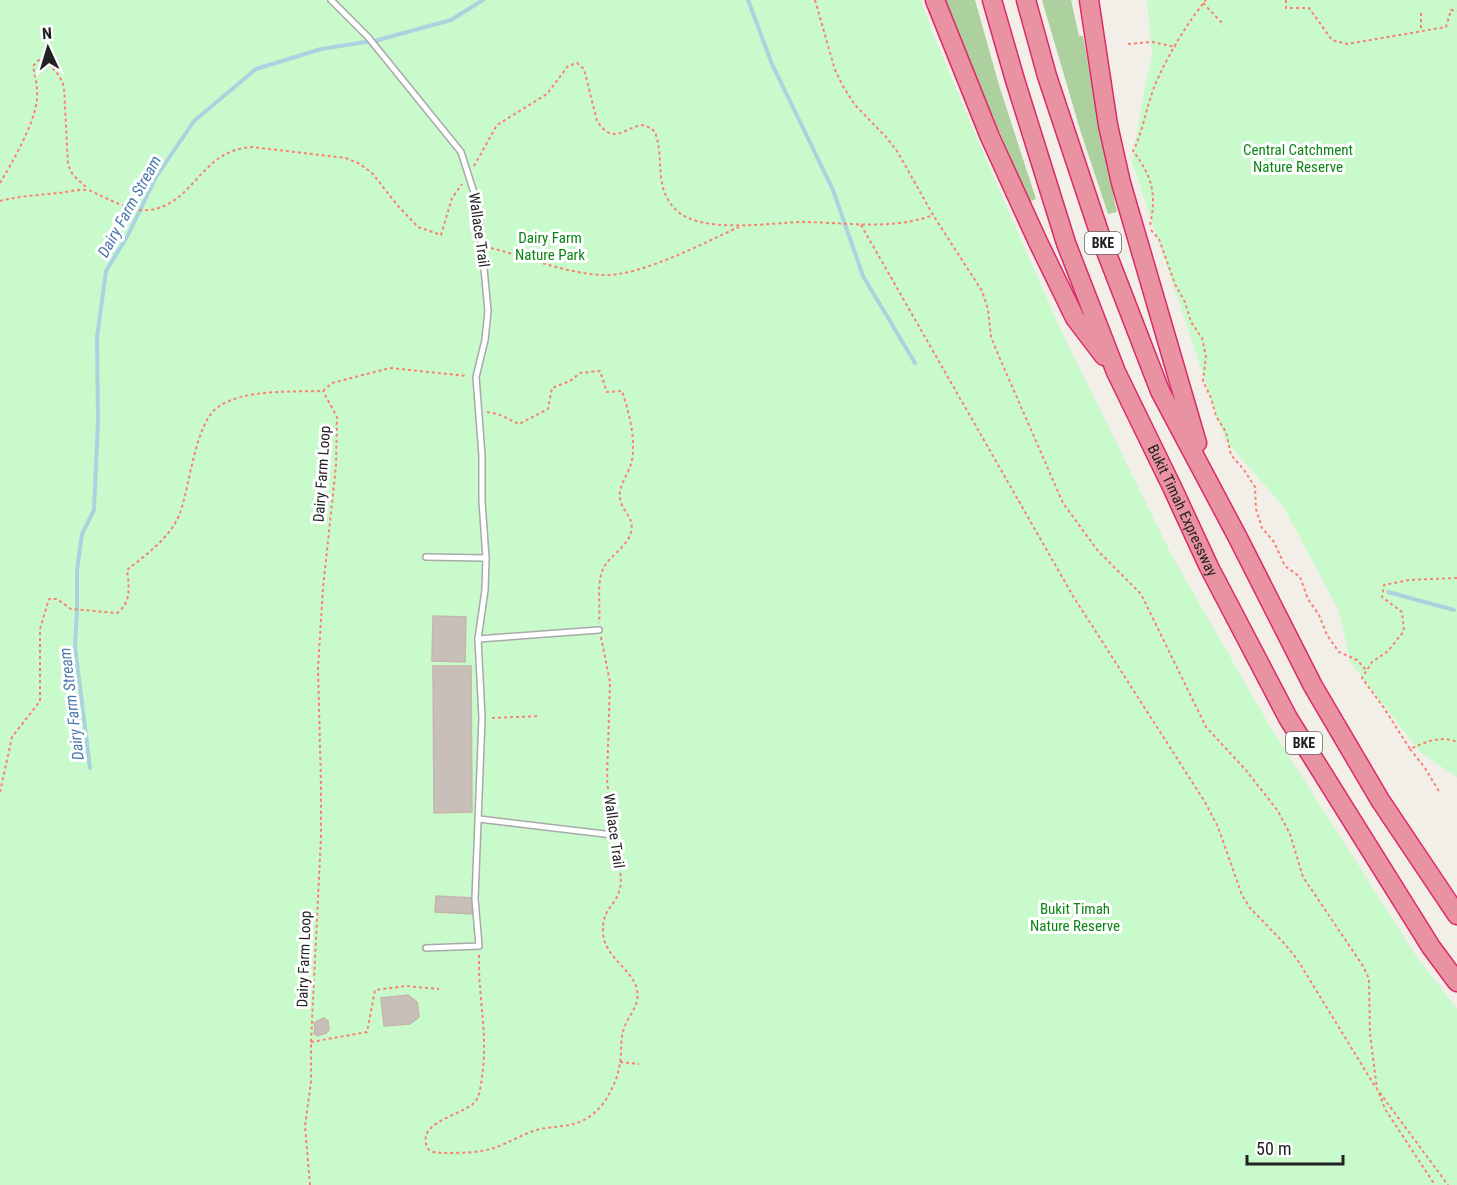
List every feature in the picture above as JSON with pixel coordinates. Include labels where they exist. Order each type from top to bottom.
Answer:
[{"type":"highway","points":[[935,0],[990,137],[1038,242],[1075,318],[1116,372]]},
{"type":"highway","name":"Bukit Timah Expressway","points":[[992,0],[1066,243],[1116,372],[1173,487],[1209,567],[1288,718],[1431,947],[1457,982]]},
{"type":"highway","name":"BKE","points":[[1026,0],[1047,76],[1102,242],[1160,391],[1313,686],[1380,800],[1457,915]]},
{"type":"highway","points":[[1089,0],[1108,125],[1121,183],[1206,477]]},
{"type":"lane","name":"Wallace Trail","points":[[331,0],[375,45],[461,152],[478,205],[488,311],[485,340],[476,377],[486,558],[485,591],[478,639],[482,718],[475,899],[479,946]]},
{"type":"lane","points":[[426,557],[486,558]]},
{"type":"lane","points":[[478,639],[599,630]]},
{"type":"lane","points":[[479,819],[613,835]]},
{"type":"lane","points":[[426,948],[479,946]]},
{"type":"path","points":[[815,0],[836,70],[844,88],[855,105],[897,151],[933,215],[982,291],[991,337],[1064,503],[1098,551],[1141,594],[1206,727],[1278,811],[1290,834],[1304,877],[1363,966],[1369,979],[1370,1034],[1377,1089],[1385,1109],[1435,1185]]},
{"type":"path","points":[[1286,0],[1286,8],[1309,8],[1332,40],[1347,44],[1446,27],[1451,10],[1457,11]]},
{"type":"path","points":[[1224,25],[1205,2],[1191,19],[1159,75],[1140,136],[1132,151],[1145,167],[1150,184],[1154,205],[1149,227],[1159,239],[1191,322],[1202,338],[1206,357],[1203,381],[1216,416],[1226,432],[1231,455],[1255,487],[1256,509],[1262,528],[1274,542],[1285,566],[1300,577],[1308,599],[1339,652],[1357,660],[1367,671]]},
{"type":"path","points":[[1421,12],[1421,31]]},
{"type":"path","points":[[1128,44],[1152,42],[1176,47]]},
{"type":"path","points":[[0,183],[13,162],[36,103],[37,86],[33,66],[39,60],[54,69],[61,77],[64,87],[68,165],[73,175],[88,189],[126,207],[153,210],[166,205],[178,198],[207,167],[228,152],[252,147],[346,158],[360,164],[372,173],[418,227],[441,235],[452,198],[498,125],[548,94],[567,66],[577,63],[584,69],[597,121],[601,127],[620,135],[642,124],[655,132],[661,165],[661,182],[667,198],[678,212],[705,222],[742,226],[801,222],[861,224],[919,220],[933,215]]},
{"type":"path","points":[[0,201],[88,189]]},
{"type":"path","points":[[861,224],[1073,596],[1205,802],[1218,827],[1242,895],[1250,908],[1297,959],[1377,1089],[1448,1185]]},
{"type":"path","points":[[482,245],[528,260],[578,271],[628,273],[742,226]]},
{"type":"path","points":[[0,792],[12,737],[40,701],[40,629],[49,599],[57,599],[71,609],[117,613],[122,609],[129,591],[127,570],[168,535],[179,515],[205,422],[218,407],[238,397],[323,391],[332,383],[390,368],[476,377]]},
{"type":"path","name":"Wallace Trail","points":[[477,410],[498,414],[519,424],[548,409],[552,388],[570,381],[580,373],[600,371],[607,392],[622,391],[630,417],[632,461],[620,491],[620,497],[629,515],[632,531],[628,539],[605,565],[601,574],[599,630],[610,682],[607,780],[621,881],[620,891],[608,908],[603,921],[603,936],[608,949],[632,978],[638,996],[636,1006],[622,1034],[618,1076],[599,1109],[586,1119],[570,1126],[539,1130],[491,1149],[462,1153],[430,1151],[426,1147],[425,1139],[429,1130],[472,1104],[479,1092],[485,1046],[479,946]]},
{"type":"path","name":"Dairy Farm Loop","points":[[310,1185],[305,1126],[311,1082],[319,862],[321,785],[318,669],[323,588],[336,466],[337,417],[323,391]]},
{"type":"path","points":[[1440,793],[1362,678],[1372,663],[1388,651],[1404,631],[1402,612],[1382,597],[1384,585],[1409,580],[1457,578]]},
{"type":"path","points":[[482,718],[540,716]]},
{"type":"path","points":[[1410,749],[1432,740],[1457,742]]},
{"type":"path","points":[[311,1042],[367,1032],[375,990],[406,986],[439,989]]},
{"type":"path","points":[[620,1062],[639,1064]]},
{"type":"green space","points":[[0,0],[921,0],[933,34],[1058,324],[1172,556],[1271,728],[1416,956],[1457,1009],[1457,1185],[0,1185]]},
{"type":"green space","points":[[944,0],[975,0],[999,85],[1036,199],[1029,202]]},
{"type":"green space","points":[[1042,0],[1071,0],[1079,36],[1083,36],[1117,212],[1108,214],[1081,133]]},
{"type":"green space","name":"Central Catchment Nature Reserve","points":[[1147,0],[1457,0],[1457,777],[1420,752],[1351,663],[1338,609],[1283,506],[1225,440],[1132,162],[1152,57]]},
{"type":"building","points":[[433,616],[466,617],[465,662],[432,661]]},
{"type":"building","points":[[433,666],[471,666],[472,812],[434,813]]},
{"type":"building","points":[[436,896],[473,898],[472,914],[435,912]]},
{"type":"building","points":[[408,995],[417,1002],[419,1017],[410,1024],[384,1026],[381,998]]},
{"type":"building","points":[[324,1018],[328,1021],[329,1030],[317,1036],[314,1033],[314,1023]]},
{"type":"waterway","name":"Dairy Farm Stream","points":[[90,768],[75,647],[77,571],[82,534],[94,510],[98,419],[97,337],[106,271],[128,235],[156,177],[194,121],[256,69],[321,49],[378,40],[451,20],[483,0]]},
{"type":"waterway","points":[[748,0],[772,64],[833,190],[863,276],[915,363]]},
{"type":"waterway","points":[[1388,592],[1454,610]]},
{"type":"park label","name":"Dairy Farm Nature Park","points":[[550,246]]},
{"type":"park label","name":"Bukit Timah Nature Reserve","points":[[1075,918]]}]
